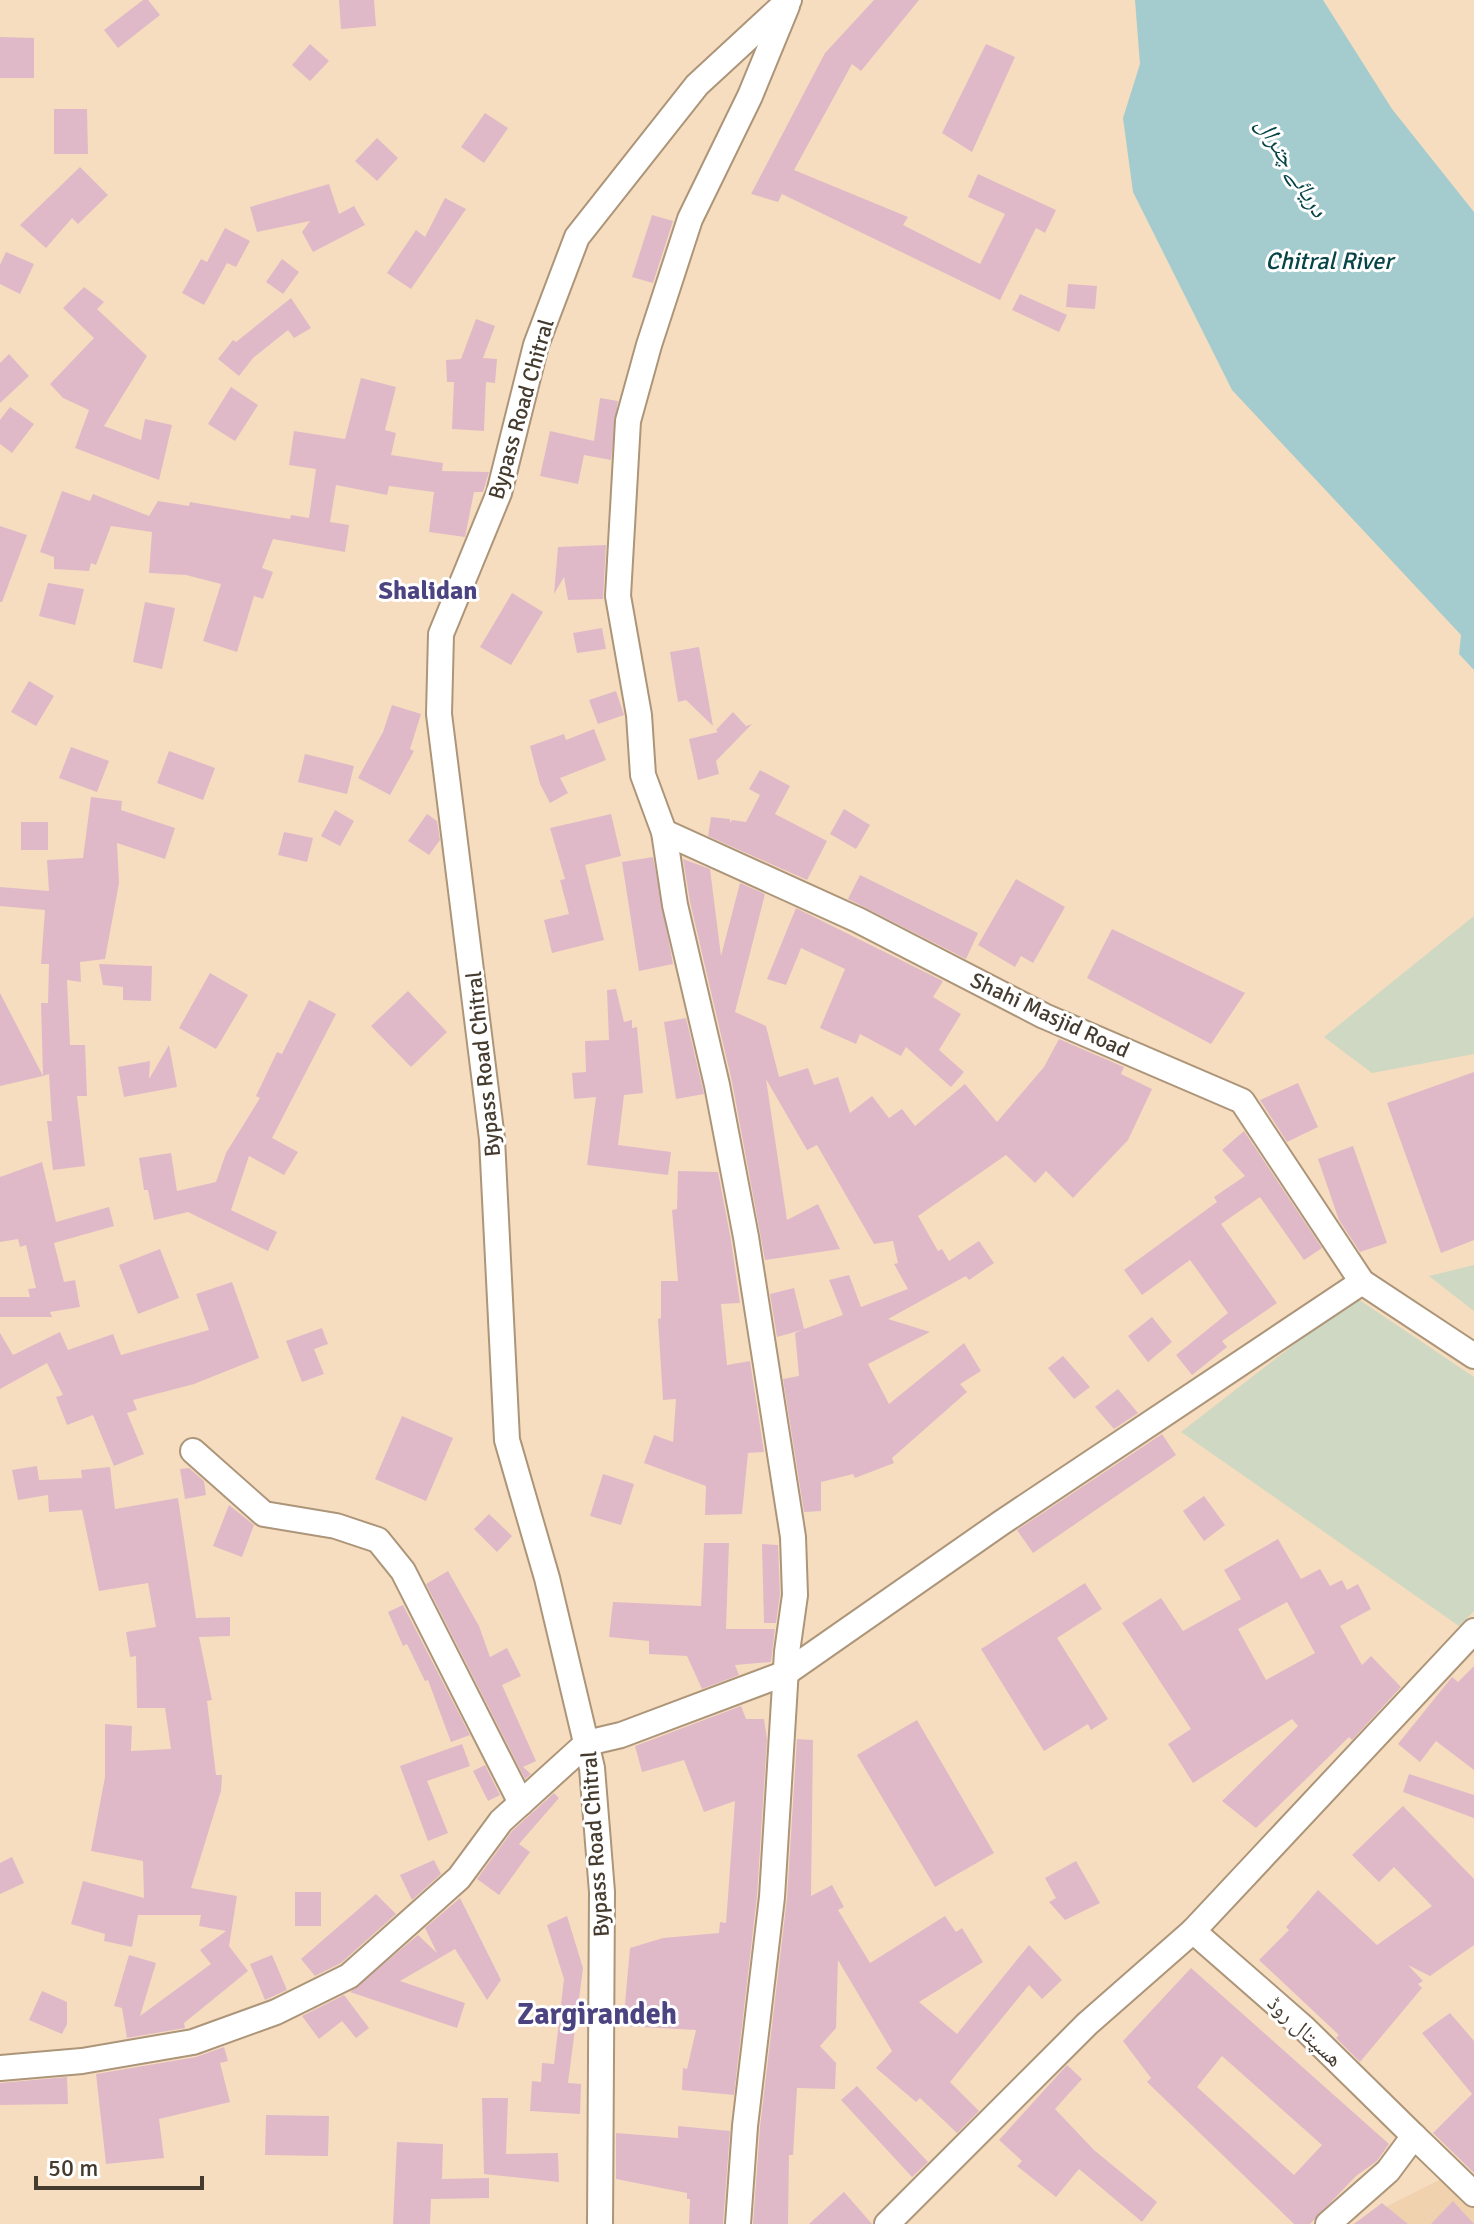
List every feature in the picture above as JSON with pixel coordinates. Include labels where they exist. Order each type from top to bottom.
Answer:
[{"type":"street","points":[[738,2224],[772,1897],[786,1673],[795,1595],[793,1537],[746,1237],[717,1085],[675,905],[664,832],[643,775],[639,715],[618,596],[628,421],[690,219],[750,96],[789,0]]},
{"type":"street","name":"Bypass Road Chitral","points":[[600,2224],[602,1892],[587,1743],[547,1578],[507,1440],[492,1139],[439,714],[441,634],[499,493],[536,345],[577,237],[697,85],[789,0]]},
{"type":"street","name":"Shahi Masjid Road","points":[[664,832],[858,920],[1044,1016],[1242,1101],[1362,1282],[1474,1356]]},
{"type":"street","points":[[0,2068],[82,2061],[193,2042],[276,2012],[349,1976],[459,1878],[501,1821],[587,1743],[621,1735],[786,1673],[1093,1461],[1362,1282]]},
{"type":"street","points":[[193,1451],[264,1514],[336,1526],[378,1540],[403,1571],[521,1803]]},
{"type":"street","points":[[887,2224],[1087,2024],[1193,1931],[1474,1631]]},
{"type":"street","name":"ھسپتال روڈ","points":[[1193,1931],[1304,2028],[1474,2194]]},
{"type":"street","points":[[1328,2224],[1388,2171],[1414,2136]]},
{"type":"shaded area","points":[[1443,2178],[1474,2208],[1474,2224],[1352,2224]]},
{"type":"green space","points":[[1474,916],[1474,1054],[1372,1073],[1324,1037]]},
{"type":"green space","points":[[1474,1265],[1474,1311],[1429,1276]]},
{"type":"green space","points":[[1355,1297],[1474,1377],[1474,1611],[1459,1626],[1181,1432]]},
{"type":"water","name":"Chitral River","points":[[1135,0],[1323,0],[1392,109],[1474,212],[1474,670],[1459,654],[1461,635],[1232,390],[1133,192],[1123,118],[1140,64]]},
{"type":"building","points":[[143,0],[148,0],[160,15],[118,48],[104,30]]},
{"type":"building","points":[[339,0],[374,0],[376,26],[341,29]]},
{"type":"building","points":[[874,0],[919,0],[861,71],[852,64],[794,170],[908,217],[903,225],[980,264],[1005,214],[968,197],[978,174],[1056,210],[1045,233],[1036,228],[1000,300],[782,194],[778,202],[751,194],[825,53]]},
{"type":"building","points":[[0,37],[34,38],[34,78],[0,78]]},
{"type":"building","points":[[310,44],[329,61],[310,81],[292,65]]},
{"type":"building","points":[[986,44],[1015,57],[972,152],[942,133]]},
{"type":"building","points":[[54,109],[87,109],[88,154],[54,154]]},
{"type":"building","points":[[485,113],[508,128],[484,163],[461,147]]},
{"type":"building","points":[[377,138],[398,158],[377,181],[355,161]]},
{"type":"building","points":[[80,167],[108,195],[78,224],[72,218],[46,248],[20,225]]},
{"type":"building","points":[[329,184],[339,214],[354,206],[365,225],[313,252],[302,232],[310,221],[257,232],[250,207]]},
{"type":"building","points":[[445,198],[466,209],[411,289],[387,273],[416,230],[425,237]]},
{"type":"building","points":[[652,215],[673,221],[653,283],[632,277]]},
{"type":"building","points":[[225,228],[250,241],[236,267],[227,263],[204,305],[182,293],[201,259],[207,262]]},
{"type":"building","points":[[6,252],[34,264],[20,294],[0,284],[0,265]]},
{"type":"building","points":[[282,259],[299,272],[283,294],[266,282]]},
{"type":"building","points":[[1068,284],[1097,286],[1095,309],[1066,307]]},
{"type":"building","points":[[84,287],[104,302],[97,309],[147,356],[104,426],[141,440],[145,419],[172,425],[159,480],[75,448],[89,410],[63,398],[50,384],[94,338],[63,308]]},
{"type":"building","points":[[1020,294],[1067,315],[1059,332],[1012,310]]},
{"type":"building","points":[[291,298],[311,328],[294,338],[288,330],[253,358],[239,376],[218,359],[233,340],[236,342]]},
{"type":"building","points":[[476,319],[495,326],[483,358],[497,359],[495,383],[486,382],[484,431],[452,429],[454,382],[447,382],[446,360],[461,359]]},
{"type":"building","points":[[9,354],[29,376],[0,403],[0,363]]},
{"type":"building","points":[[361,378],[396,387],[385,430],[396,433],[391,455],[443,463],[442,471],[489,472],[483,492],[474,492],[465,537],[429,532],[434,492],[389,486],[387,495],[336,485],[330,522],[349,525],[345,552],[273,539],[262,568],[273,572],[263,599],[254,596],[237,652],[203,641],[221,584],[186,575],[149,573],[152,532],[111,526],[96,565],[91,563],[89,571],[54,569],[54,557],[40,552],[62,491],[90,501],[93,494],[149,516],[158,501],[189,506],[190,502],[290,519],[291,515],[309,518],[316,469],[289,465],[294,431],[345,439]]},
{"type":"building","points":[[231,387],[258,405],[235,441],[208,424]]},
{"type":"building","points":[[600,398],[618,401],[611,460],[584,455],[578,484],[540,476],[550,431],[594,441]]},
{"type":"building","points":[[10,407],[34,424],[12,453],[0,444],[0,420]]},
{"type":"building","points":[[0,526],[27,535],[2,602],[0,602]]},
{"type":"building","points":[[606,545],[603,599],[568,600],[564,577],[554,594],[558,547]]},
{"type":"building","points":[[48,583],[84,589],[75,625],[39,616]]},
{"type":"building","points":[[512,593],[543,612],[511,665],[480,647]]},
{"type":"building","points":[[145,602],[175,608],[162,669],[133,662]]},
{"type":"building","points":[[602,628],[606,649],[577,653],[573,633]]},
{"type":"building","points":[[699,647],[713,726],[686,700],[678,702],[670,652]]},
{"type":"building","points":[[29,681],[54,696],[36,726],[11,712]]},
{"type":"building","points":[[616,691],[624,715],[598,724],[589,700]]},
{"type":"building","points":[[392,705],[421,714],[410,749],[414,751],[390,795],[358,778],[383,732]]},
{"type":"building","points":[[733,712],[746,726],[752,724],[716,761],[719,774],[698,780],[689,739],[718,732],[716,730]]},
{"type":"building","points":[[594,729],[606,760],[560,778],[568,793],[550,803],[540,784],[530,746],[564,734],[566,740]]},
{"type":"building","points":[[71,747],[109,761],[97,792],[59,778]]},
{"type":"building","points":[[169,751],[215,768],[203,800],[157,783]]},
{"type":"building","points":[[305,754],[354,766],[347,794],[298,782]]},
{"type":"building","points":[[760,770],[790,786],[775,814],[827,841],[807,880],[708,836],[711,817],[730,819],[730,823],[732,820],[746,822],[760,795],[749,789]]},
{"type":"building","points":[[91,797],[122,801],[121,810],[175,828],[165,859],[117,843],[119,883],[105,959],[80,962],[81,982],[67,980],[70,1045],[85,1045],[87,1096],[77,1096],[85,1166],[53,1170],[47,1121],[52,1121],[49,1074],[43,1076],[41,1003],[48,1003],[49,964],[41,964],[45,910],[0,906],[0,887],[49,891],[47,860],[83,858]]},
{"type":"building","points":[[844,809],[870,825],[856,849],[830,834]]},
{"type":"building","points":[[335,810],[354,821],[340,846],[321,836]]},
{"type":"building","points":[[427,814],[437,821],[440,840],[429,855],[408,841]]},
{"type":"building","points":[[611,814],[621,856],[585,865],[604,940],[552,953],[544,920],[569,914],[560,880],[565,879],[550,828]]},
{"type":"building","points":[[21,822],[48,822],[48,850],[21,850]]},
{"type":"building","points":[[284,832],[313,838],[307,862],[278,855]]},
{"type":"building","points":[[653,857],[673,964],[639,971],[622,862]]},
{"type":"building","points":[[683,859],[710,869],[721,956],[740,883],[765,894],[735,1012],[766,1026],[779,1077],[808,1068],[814,1085],[838,1077],[850,1113],[872,1096],[889,1118],[902,1109],[915,1126],[965,1084],[997,1122],[1044,1067],[1059,1039],[1124,1067],[1121,1074],[1152,1089],[1128,1140],[1073,1198],[1046,1171],[1035,1183],[1006,1155],[918,1216],[938,1251],[942,1249],[949,1261],[979,1241],[994,1263],[969,1280],[966,1276],[888,1319],[930,1332],[868,1364],[889,1404],[964,1343],[981,1371],[960,1384],[967,1392],[892,1458],[894,1463],[855,1478],[853,1474],[821,1482],[821,1511],[804,1512],[783,1379],[799,1376],[795,1333],[802,1330],[777,1337],[770,1294],[794,1288],[804,1329],[843,1315],[829,1280],[849,1275],[861,1307],[908,1289],[894,1264],[898,1263],[893,1241],[874,1244],[817,1145],[807,1150],[766,1079],[787,1220],[818,1204],[840,1249],[765,1260],[732,1082]]},
{"type":"building","points":[[860,875],[978,933],[966,959],[848,899]]},
{"type":"building","points":[[1016,879],[1065,907],[1033,963],[1021,956],[1015,967],[978,945]]},
{"type":"building","points":[[796,908],[943,981],[933,997],[961,1014],[939,1050],[964,1072],[951,1087],[906,1047],[901,1056],[860,1034],[856,1044],[820,1028],[845,969],[801,948],[786,985],[767,979]]},
{"type":"building","points":[[1112,929],[1245,993],[1211,1044],[1087,978]]},
{"type":"building","points":[[99,964],[152,966],[151,1001],[123,1000],[123,987],[103,985]]},
{"type":"building","points":[[210,973],[248,995],[216,1049],[179,1028]]},
{"type":"building","points":[[616,989],[624,1022],[632,1020],[632,1028],[637,1027],[643,1093],[624,1095],[618,1145],[671,1152],[668,1175],[587,1165],[596,1097],[574,1099],[572,1073],[586,1072],[585,1041],[609,1040],[607,990]]},
{"type":"building","points":[[408,991],[447,1032],[411,1067],[371,1026]]},
{"type":"building","points":[[0,993],[43,1076],[0,1086]]},
{"type":"building","points":[[309,1000],[336,1014],[272,1138],[298,1152],[284,1175],[249,1156],[231,1210],[277,1232],[268,1251],[188,1212],[154,1220],[148,1190],[144,1190],[139,1158],[171,1153],[177,1191],[216,1182],[226,1153],[260,1098],[256,1096],[277,1052],[282,1054]]},
{"type":"building","points":[[686,1018],[704,1094],[676,1099],[664,1022]]},
{"type":"building","points":[[169,1045],[177,1087],[124,1097],[118,1067],[150,1061],[149,1079]]},
{"type":"building","points":[[1474,1072],[1474,1240],[1441,1253],[1387,1103]]},
{"type":"building","points":[[1298,1083],[1318,1127],[1287,1142],[1260,1100]]},
{"type":"building","points":[[1244,1131],[1322,1248],[1304,1260],[1260,1197],[1221,1224],[1277,1303],[1222,1341],[1227,1347],[1192,1375],[1176,1355],[1228,1313],[1190,1260],[1142,1295],[1124,1270],[1217,1202],[1214,1197],[1245,1176],[1222,1150]]},
{"type":"building","points":[[1353,1146],[1387,1243],[1360,1252],[1339,1220],[1318,1159]]},
{"type":"building","points":[[42,1162],[56,1222],[109,1207],[114,1226],[54,1243],[64,1282],[75,1280],[80,1307],[50,1312],[52,1317],[0,1317],[0,1297],[30,1297],[28,1289],[36,1288],[26,1245],[20,1247],[18,1239],[0,1242],[0,1177]]},
{"type":"building","points":[[678,1171],[718,1172],[731,1240],[740,1303],[721,1304],[727,1365],[750,1361],[764,1452],[748,1453],[742,1514],[705,1515],[706,1486],[644,1463],[654,1435],[673,1442],[676,1399],[663,1400],[658,1319],[661,1318],[661,1281],[678,1281],[672,1210],[677,1209]]},
{"type":"building","points":[[160,1249],[179,1298],[138,1314],[119,1265]]},
{"type":"building","points":[[232,1282],[259,1358],[194,1384],[133,1400],[137,1410],[127,1413],[144,1454],[114,1466],[93,1415],[67,1425],[56,1397],[63,1395],[47,1363],[0,1389],[0,1333],[13,1355],[60,1332],[68,1350],[113,1334],[121,1355],[209,1330],[196,1294]]},
{"type":"building","points":[[1152,1317],[1172,1342],[1148,1362],[1128,1336]]},
{"type":"building","points":[[322,1328],[328,1344],[314,1349],[324,1374],[302,1382],[286,1341]]},
{"type":"building","points":[[1063,1356],[1090,1387],[1074,1399],[1048,1368]]},
{"type":"building","points":[[1118,1389],[1138,1413],[1114,1429],[1095,1407]]},
{"type":"building","points":[[402,1416],[453,1438],[426,1501],[375,1479]]},
{"type":"building","points":[[1162,1434],[1176,1455],[1033,1553],[1017,1530]]},
{"type":"building","points":[[37,1466],[39,1480],[82,1478],[81,1470],[110,1467],[115,1509],[178,1498],[196,1618],[230,1617],[230,1636],[199,1637],[212,1700],[207,1701],[216,1775],[222,1775],[221,1791],[191,1888],[237,1896],[229,1946],[248,1971],[184,2023],[185,2028],[127,2038],[122,2008],[114,2006],[129,1955],[156,1963],[140,2016],[211,1964],[200,1950],[226,1931],[199,1926],[201,1915],[138,1915],[132,1947],[104,1941],[105,1934],[71,1924],[83,1881],[144,1898],[143,1861],[91,1851],[105,1777],[105,1724],[132,1726],[131,1751],[171,1749],[165,1708],[137,1708],[136,1656],[130,1657],[126,1632],[156,1627],[148,1583],[99,1591],[82,1510],[49,1512],[48,1495],[18,1500],[12,1470]]},
{"type":"building","points":[[189,1468],[204,1481],[206,1495],[185,1499],[180,1469]]},
{"type":"building","points":[[603,1474],[634,1484],[621,1525],[590,1516]]},
{"type":"building","points":[[1204,1496],[1225,1525],[1204,1541],[1183,1511]]},
{"type":"building","points":[[229,1505],[254,1525],[242,1557],[213,1546]]},
{"type":"building","points":[[489,1514],[512,1536],[497,1552],[474,1529]]},
{"type":"building","points":[[1278,1539],[1301,1579],[1320,1569],[1330,1586],[1342,1580],[1347,1590],[1358,1584],[1371,1609],[1340,1626],[1362,1665],[1371,1656],[1401,1687],[1352,1740],[1349,1737],[1256,1828],[1222,1801],[1298,1726],[1292,1719],[1193,1783],[1168,1744],[1191,1729],[1122,1623],[1161,1598],[1183,1631],[1241,1599],[1224,1570]],"holes":[[[1287,1602],[1315,1653],[1266,1680],[1238,1629]]]},
{"type":"building","points":[[704,1543],[729,1543],[726,1629],[775,1629],[771,1662],[735,1665],[739,1675],[702,1689],[687,1656],[649,1654],[649,1641],[609,1637],[613,1602],[701,1606]]},
{"type":"building","points":[[762,1544],[778,1545],[780,1594],[776,1623],[764,1623]]},
{"type":"building","points":[[448,1571],[479,1626],[490,1657],[507,1648],[521,1676],[502,1685],[536,1761],[523,1767],[531,1774],[525,1779],[426,1584]]},
{"type":"building","points":[[1085,1583],[1102,1609],[1057,1638],[1108,1719],[1091,1730],[1088,1724],[1044,1751],[981,1649]]},
{"type":"building","points":[[403,1605],[470,1735],[451,1742],[428,1680],[425,1681],[407,1644],[403,1646],[388,1612]]},
{"type":"building","points":[[1474,1666],[1474,1770],[1436,1741],[1420,1762],[1398,1744],[1452,1677],[1458,1682]]},
{"type":"building","points":[[741,1706],[746,1719],[764,1719],[767,1739],[757,1896],[734,2095],[682,2090],[683,2068],[687,2069],[696,2030],[623,2026],[630,1948],[663,1938],[719,1933],[720,1922],[726,1923],[735,1801],[704,1812],[684,1760],[642,1772],[635,1746]]},
{"type":"building","points":[[917,1720],[994,1853],[935,1887],[857,1755]]},
{"type":"building","points":[[797,1739],[813,1740],[811,1896],[832,1885],[844,1907],[838,1910],[870,1963],[945,1916],[956,1932],[962,1928],[983,1962],[919,2002],[957,2034],[1029,1945],[1062,1980],[1042,1999],[1029,1985],[950,2082],[979,2111],[957,2133],[920,2098],[916,2102],[876,2068],[892,2051],[838,1960],[836,2028],[820,2046],[836,2063],[835,2089],[797,2088],[793,2155],[789,2155],[788,2224],[753,2224],[760,2127],[787,1898]]},
{"type":"building","points":[[462,1744],[470,1766],[427,1781],[448,1833],[428,1841],[400,1766]]},
{"type":"building","points":[[485,1765],[500,1795],[488,1801],[473,1771]]},
{"type":"building","points":[[1409,1774],[1474,1795],[1474,1818],[1403,1792]]},
{"type":"building","points":[[554,1793],[559,1798],[519,1844],[530,1852],[499,1895],[477,1879],[512,1831]]},
{"type":"building","points":[[1403,1806],[1474,1879],[1474,1945],[1430,1976],[1408,1965],[1423,1981],[1418,1984],[1422,1988],[1360,2062],[1336,2038],[1339,2035],[1259,1960],[1289,1930],[1286,1927],[1318,1890],[1377,1945],[1432,1906],[1394,1867],[1379,1882],[1352,1855]]},
{"type":"building","points":[[12,1857],[24,1883],[0,1894],[0,1863]]},
{"type":"building","points":[[434,1860],[441,1874],[412,1900],[400,1875]]},
{"type":"building","points":[[1076,1861],[1100,1903],[1065,1920],[1049,1902],[1056,1898],[1045,1878]]},
{"type":"building","points":[[295,1892],[321,1892],[321,1926],[295,1926]]},
{"type":"building","points":[[376,1894],[396,1914],[341,1963],[315,1976],[301,1959]]},
{"type":"building","points":[[460,1898],[501,1980],[487,2000],[455,1949],[400,1981],[465,2003],[457,2028],[350,1992],[418,1935],[437,1953],[425,1928]]},
{"type":"building","points":[[567,1916],[583,1968],[568,2083],[581,2084],[580,2114],[530,2111],[532,2081],[541,2082],[542,2063],[554,2064],[564,1979],[547,1925]]},
{"type":"building","points":[[272,1955],[287,1990],[265,2000],[250,1964]]},
{"type":"building","points":[[1191,1968],[1389,2144],[1377,2161],[1356,2176],[1310,2224],[1294,2224],[1147,2082],[1151,2078],[1123,2041]],"holes":[[[1222,2056],[1322,2145],[1294,2175],[1197,2087]]]},
{"type":"building","points":[[42,1991],[67,2002],[67,2024],[62,2034],[29,2020]]},
{"type":"building","points":[[344,1995],[369,2028],[356,2038],[342,2021],[319,2039],[302,2016]]},
{"type":"building","points":[[1450,2013],[1474,2041],[1474,2173],[1433,2133],[1472,2094],[1422,2033]]},
{"type":"building","points":[[224,2047],[228,2061],[220,2063],[230,2102],[159,2119],[164,2158],[106,2164],[96,2074],[196,2057]]},
{"type":"building","points":[[1067,2065],[1082,2079],[1055,2109],[1094,2150],[1157,2202],[1142,2222],[1079,2169],[1056,2197],[1017,2166],[1022,2161],[999,2140]]},
{"type":"building","points":[[67,2077],[68,2104],[0,2105],[0,2083]]},
{"type":"building","points":[[857,2086],[928,2162],[912,2177],[841,2100]]},
{"type":"building","points":[[482,2098],[508,2098],[506,2154],[558,2153],[559,2182],[484,2174]]},
{"type":"building","points":[[266,2115],[329,2116],[328,2156],[265,2155]]},
{"type":"building","points":[[678,2126],[730,2131],[723,2224],[689,2224],[690,2199],[687,2199],[687,2193],[616,2179],[616,2133],[678,2138]]},
{"type":"building","points":[[397,2142],[443,2144],[442,2179],[489,2178],[489,2198],[431,2199],[430,2224],[393,2224]]},
{"type":"building","points":[[844,2192],[872,2224],[809,2224]]},
{"type":"building","points":[[1453,2201],[1474,2224],[1431,2224]]},
{"type":"building","points":[[1382,2203],[1408,2224],[1354,2224]]},
{"type":"district","name":"Shalidan","points":[[428,591]]},
{"type":"district","name":"Zargirandeh","points":[[597,2014]]},
{"type":"water label","name":"دریائے چترال","points":[[1292,167]]}]
